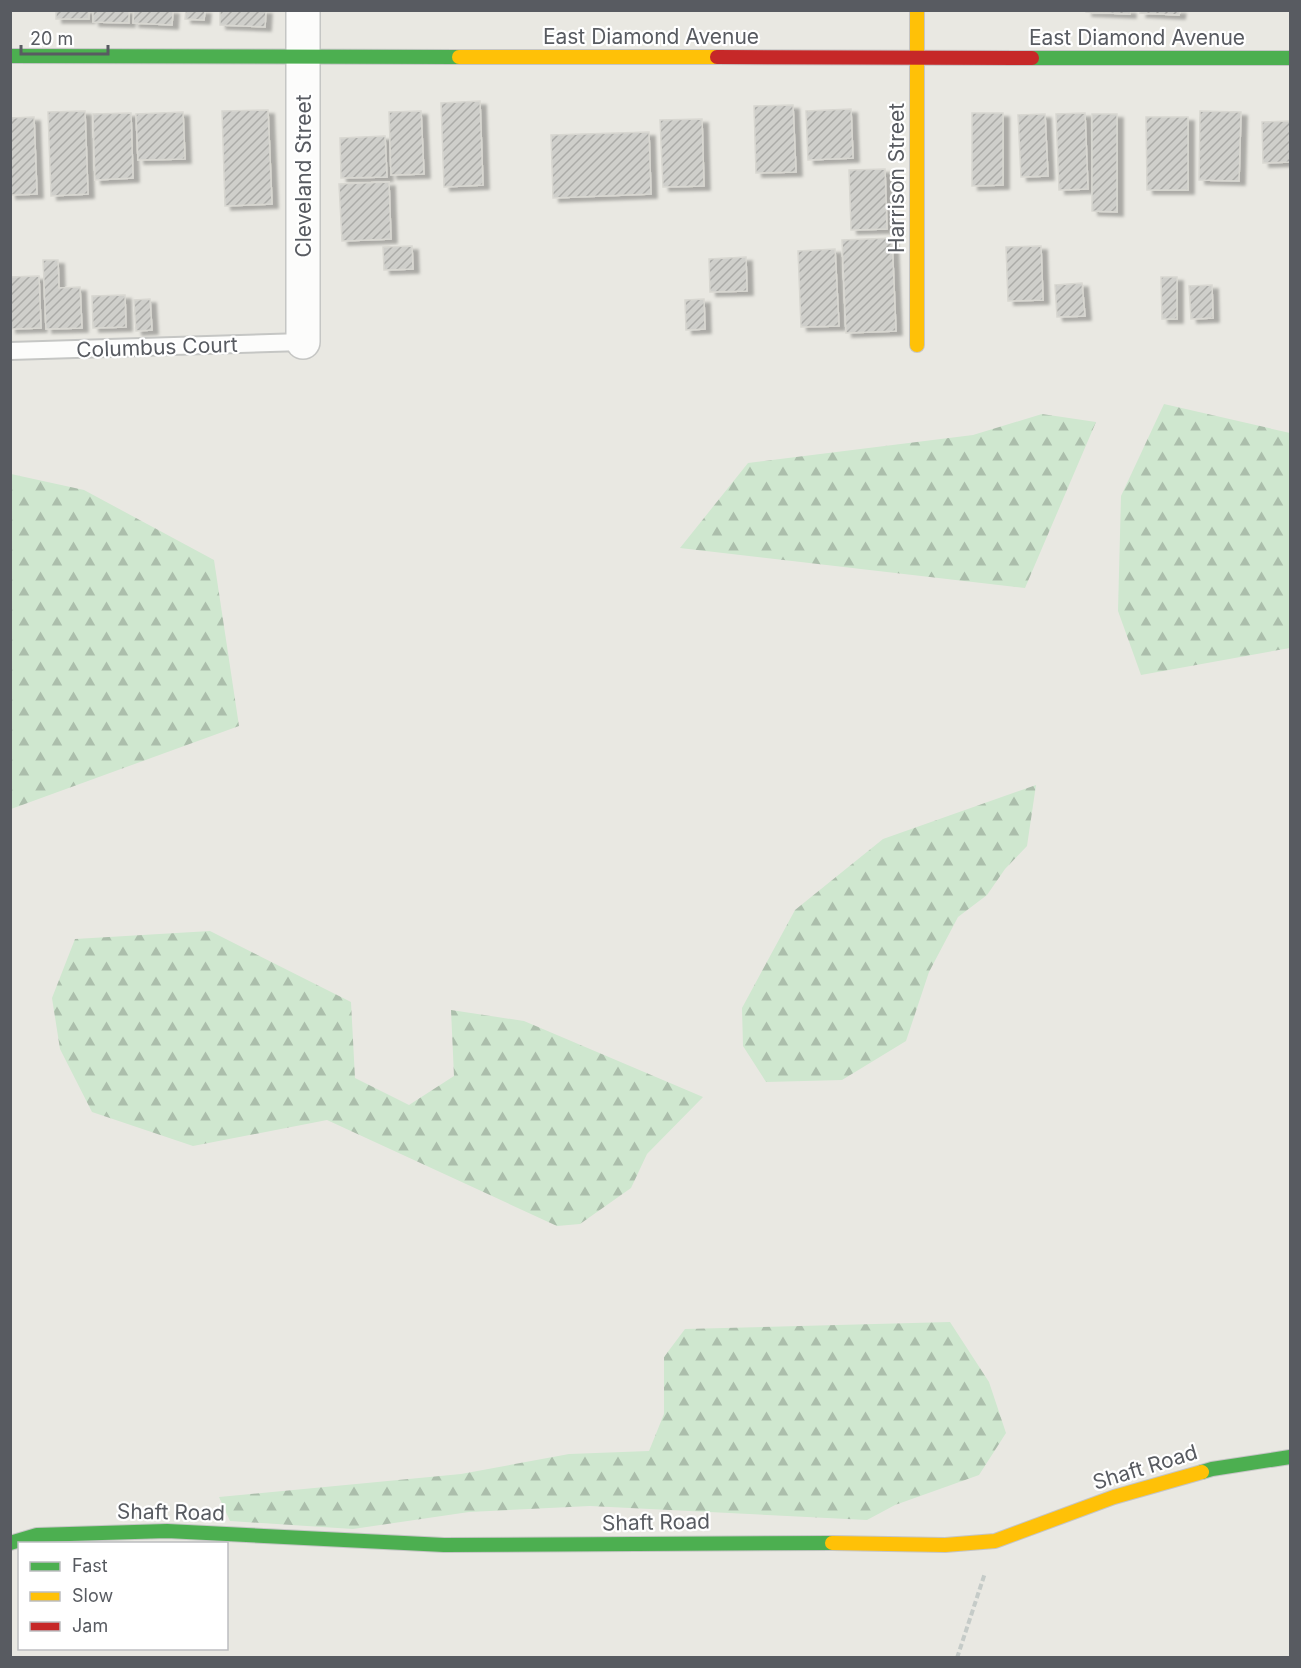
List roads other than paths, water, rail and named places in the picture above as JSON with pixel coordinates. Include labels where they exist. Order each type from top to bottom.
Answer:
[{"type":"street","name":"Cleveland Street","points":[[303,10],[303,342]]},
{"type":"street","name":"Harrison Street","points":[[917,10],[917,345]]},
{"type":"street","name":"East Diamond Avenue","points":[[10,56],[1290,58]]},
{"type":"street","name":"Shaft Road","points":[[10,1543],[37,1535],[167,1531],[444,1545],[794,1542],[945,1545],[995,1541],[1114,1497],[1212,1469],[1290,1457]]},
{"type":"lane","name":"Columbus Court","points":[[10,351],[303,342]]}]
